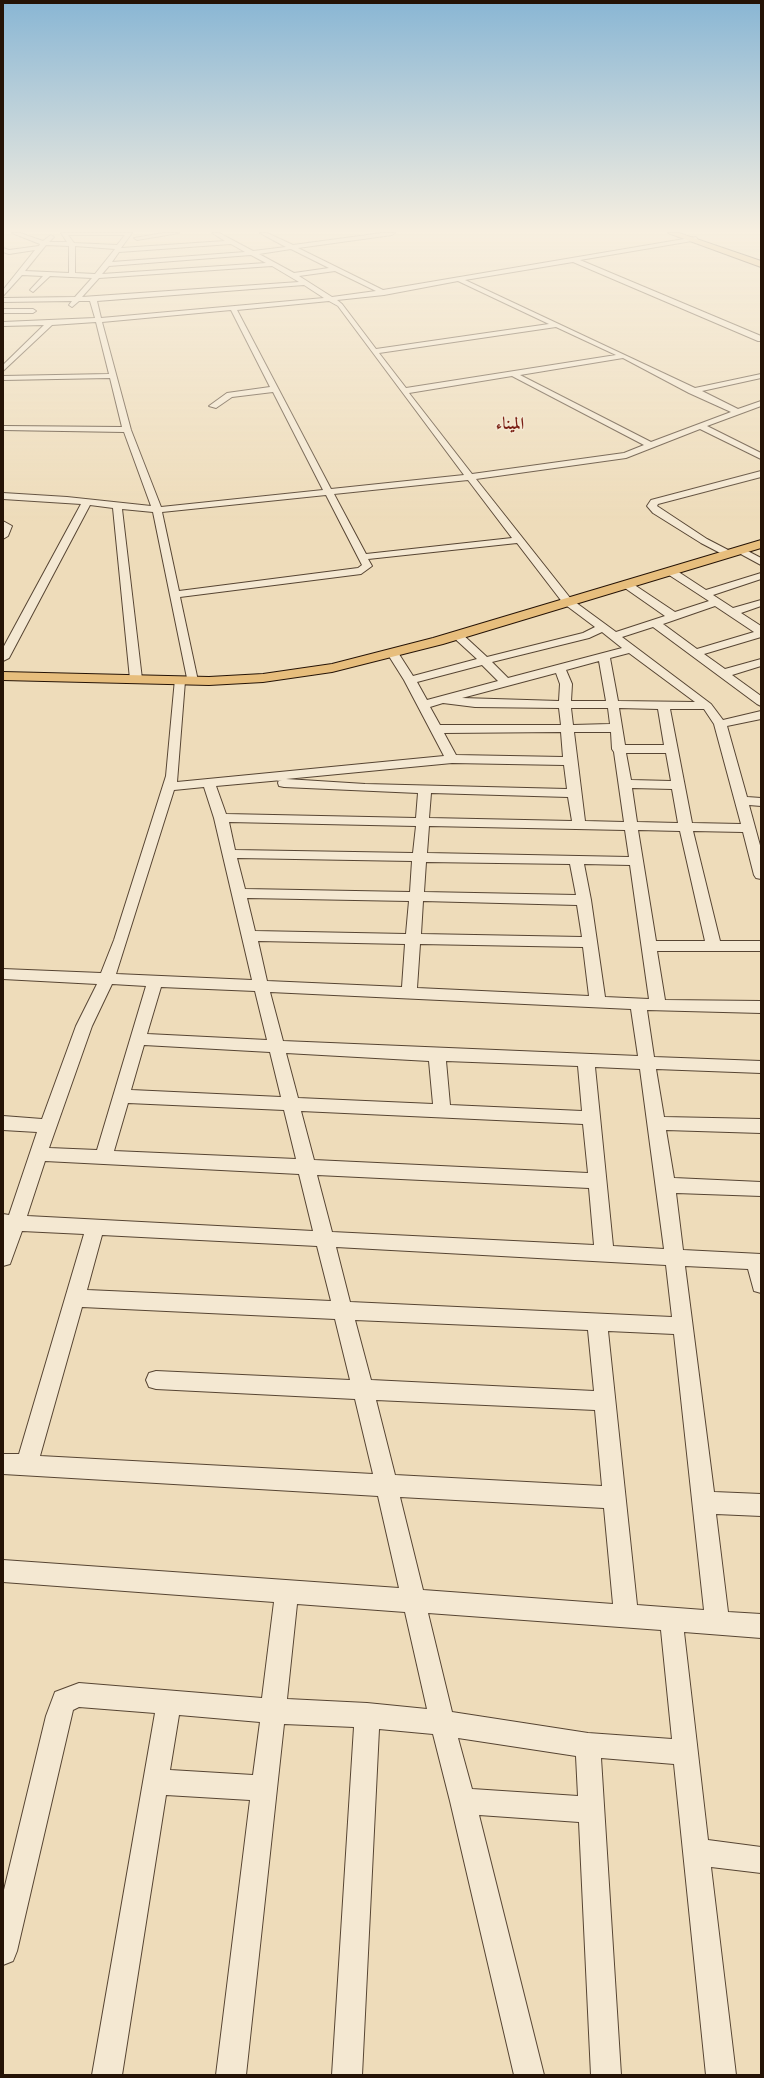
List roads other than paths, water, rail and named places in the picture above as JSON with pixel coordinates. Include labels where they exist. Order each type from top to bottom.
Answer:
[{"type":"main road","points":[[3,676],[186,681],[263,678],[332,668],[457,635],[761,544]]},
{"type":"street","points":[[3,369],[42,330]]},
{"type":"street","points":[[3,1258],[9,1223],[38,1154],[84,1026],[107,978],[121,940],[172,776],[186,681],[176,594],[158,510],[127,430],[100,330]]},
{"type":"street","points":[[176,594],[361,571],[367,566],[244,330]]},
{"type":"street","points":[[359,330],[518,540],[567,601],[707,706],[720,724],[753,835],[761,875]]},
{"type":"street","points":[[376,351],[522,330]]},
{"type":"street","points":[[568,330],[738,412]]},
{"type":"street","points":[[740,330],[761,339]]},
{"type":"street","points":[[405,391],[624,356]]},
{"type":"street","points":[[513,374],[652,446]]},
{"type":"street","points":[[3,378],[112,376]]},
{"type":"street","points":[[692,391],[761,376]]},
{"type":"street","points":[[213,406],[230,395],[275,389]]},
{"type":"street","points":[[3,496],[87,502],[158,510],[470,477],[594,461],[626,455],[761,403]]},
{"type":"street","points":[[702,426],[761,456]]},
{"type":"street","points":[[3,428],[127,430]]},
{"type":"street","points":[[761,474],[654,502],[652,506],[656,511],[704,541],[761,562]]},
{"type":"street","points":[[3,658],[8,639],[87,502]]},
{"type":"street","points":[[117,506],[136,679]]},
{"type":"street","points":[[3,524],[7,526],[3,536]]},
{"type":"street","points":[[362,557],[518,540]]},
{"type":"street","points":[[670,571],[761,632]]},
{"type":"street","points":[[705,594],[761,576]]},
{"type":"street","points":[[626,584],[673,616]]},
{"type":"street","points":[[613,636],[716,602]]},
{"type":"street","points":[[732,612],[761,603]]},
{"type":"street","points":[[655,623],[761,702]]},
{"type":"street","points":[[410,680],[575,637],[585,636],[602,628]]},
{"type":"street","points":[[697,653],[761,632]]},
{"type":"street","points":[[457,635],[506,683]]},
{"type":"street","points":[[423,705],[630,649]]},
{"type":"street","points":[[393,653],[410,680],[452,759]]},
{"type":"street","points":[[604,656],[613,704],[618,749],[658,1005]]},
{"type":"street","points":[[725,674],[761,662]]},
{"type":"street","points":[[560,668],[566,684],[565,703],[570,760],[579,826]]},
{"type":"street","points":[[445,700],[475,703],[707,706]]},
{"type":"street","points":[[663,705],[686,828],[714,946]]},
{"type":"street","points":[[720,724],[761,715]]},
{"type":"street","points":[[436,730],[615,728]]},
{"type":"street","points":[[618,749],[671,749]]},
{"type":"street","points":[[169,787],[452,759],[570,760]]},
{"type":"street","points":[[365,768],[365,788]]},
{"type":"street","points":[[263,778],[292,784],[365,788],[574,793]]},
{"type":"street","points":[[208,783],[221,818],[290,1104],[326,1239],[415,1600],[442,1723],[463,1801],[529,2075]]},
{"type":"street","points":[[624,784],[677,785]]},
{"type":"street","points":[[409,993],[425,790]]},
{"type":"street","points":[[743,802],[761,802]]},
{"type":"street","points":[[221,818],[686,828],[753,835]]},
{"type":"street","points":[[229,854],[636,861]]},
{"type":"street","points":[[576,860],[584,900],[598,1002]]},
{"type":"street","points":[[239,894],[584,900]]},
{"type":"street","points":[[249,936],[589,942]]},
{"type":"street","points":[[649,946],[761,946]]},
{"type":"street","points":[[3,974],[658,1005],[761,1007]]},
{"type":"street","points":[[103,1158],[155,981]]},
{"type":"street","points":[[638,1004],[666,1185],[717,1622]]},
{"type":"street","points":[[138,1039],[437,1055],[761,1067]]},
{"type":"street","points":[[437,1055],[442,1112]]},
{"type":"street","points":[[586,1060],[604,1254]]},
{"type":"street","points":[[121,1096],[591,1118]]},
{"type":"street","points":[[3,1123],[48,1126]]},
{"type":"street","points":[[657,1123],[761,1126]]},
{"type":"street","points":[[38,1154],[597,1181]]},
{"type":"street","points":[[666,1185],[761,1188]]},
{"type":"street","points":[[9,1223],[759,1262],[761,1285]]},
{"type":"street","points":[[26,1465],[46,1402],[95,1227]]},
{"type":"street","points":[[74,1298],[683,1326]]},
{"type":"street","points":[[597,1322],[626,1616]]},
{"type":"street","points":[[156,1380],[362,1388],[605,1401]]},
{"type":"street","points":[[3,1464],[614,1498]]},
{"type":"street","points":[[704,1503],[761,1505]]},
{"type":"street","points":[[3,1571],[761,1626]]},
{"type":"street","points":[[231,2075],[287,1591]]},
{"type":"street","points":[[671,1619],[721,2075]]},
{"type":"street","points":[[3,1951],[58,1716],[64,1701],[79,1695],[273,1711],[367,1715],[442,1723],[588,1745],[685,1752]]},
{"type":"street","points":[[107,2075],[169,1703]]},
{"type":"street","points":[[347,2075],[367,1715]]},
{"type":"street","points":[[588,1745],[606,2075]]},
{"type":"street","points":[[156,1782],[264,1788]]},
{"type":"street","points":[[463,1801],[591,1810]]},
{"type":"street","points":[[696,1852],[761,1860]]},
{"type":"district","name":"الميناء","points":[[510,426]]}]
